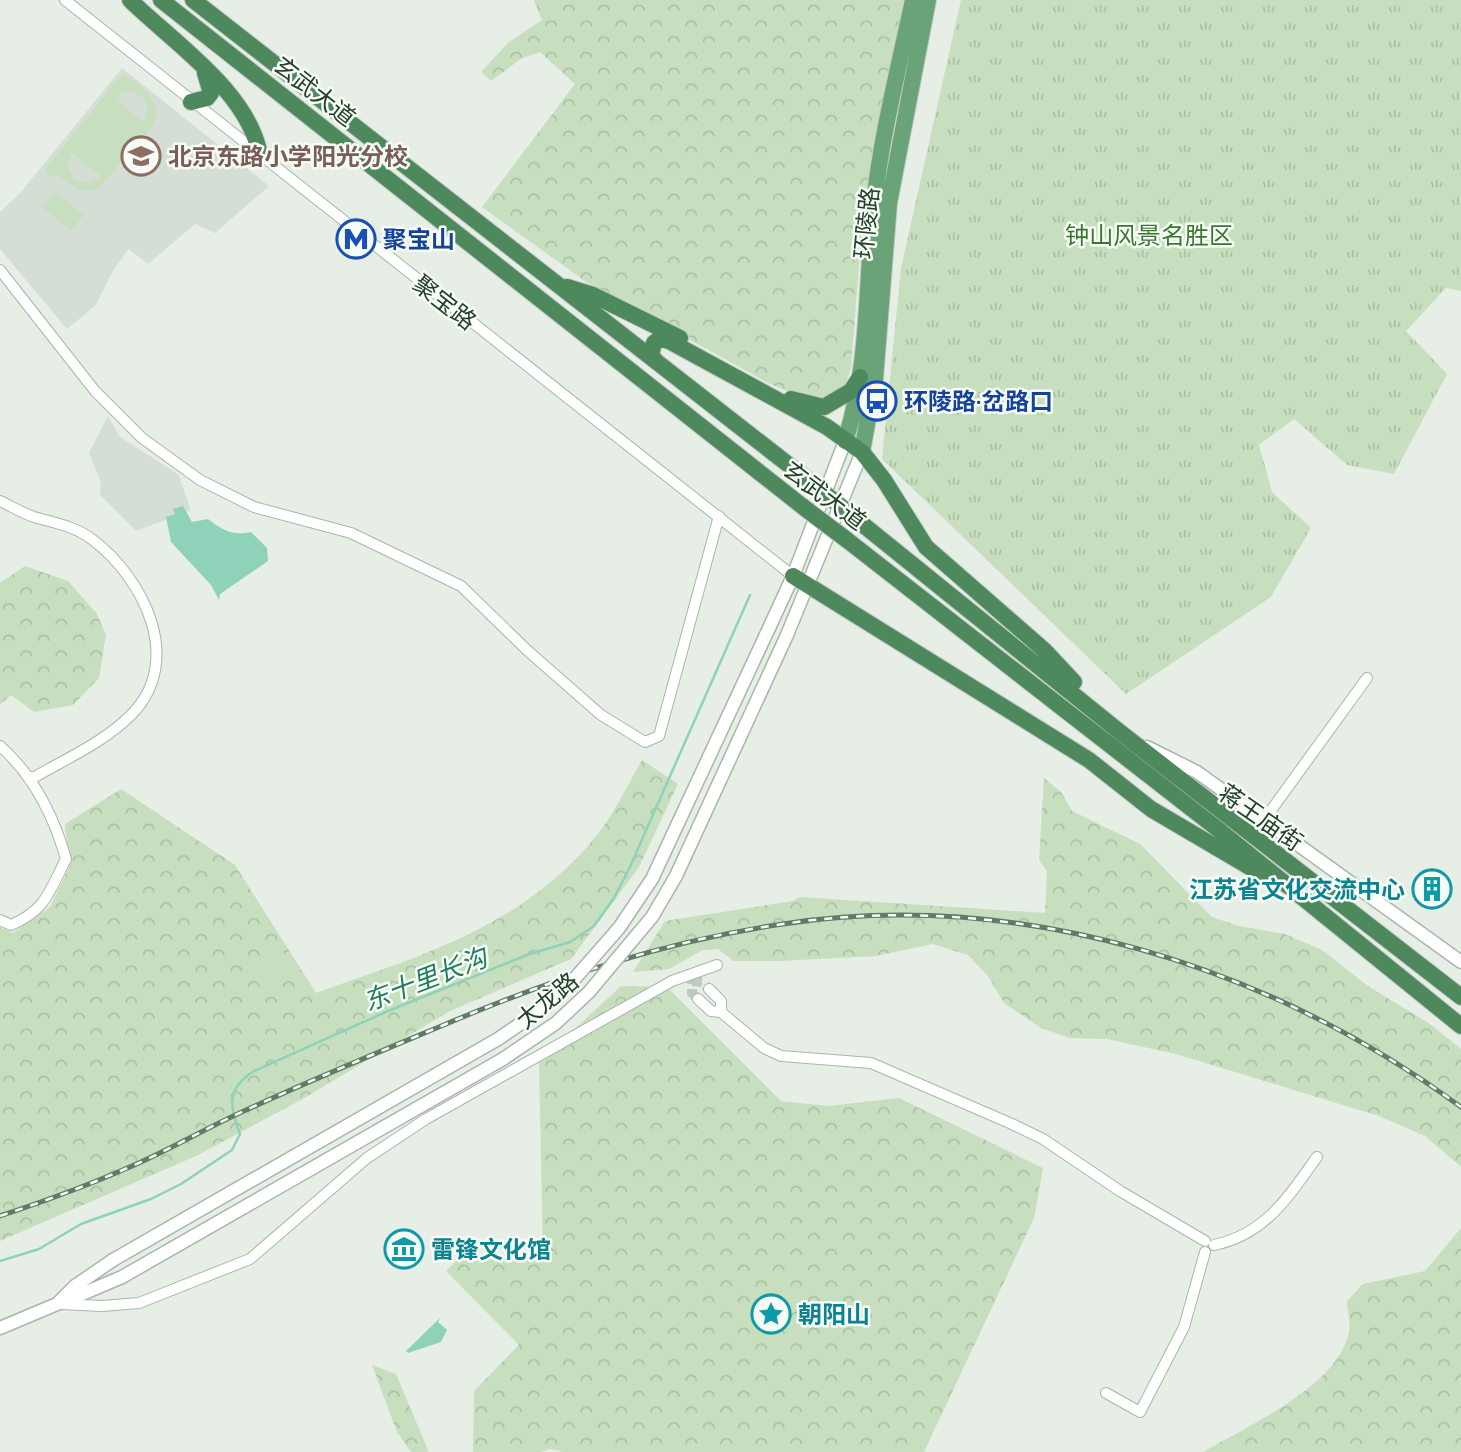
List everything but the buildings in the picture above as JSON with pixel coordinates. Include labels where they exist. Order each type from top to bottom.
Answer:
[{"type":"highway","points":[[130,0],[202,68],[244,113],[257,136],[260,156]]},
{"type":"highway","name":"玄武大道","points":[[161,0],[802,506],[928,600],[1295,891],[1461,1027]]},
{"type":"highway","name":"玄武大道","points":[[194,0],[812,483],[1024,651],[1121,733],[1461,997]]},
{"type":"highway","points":[[191,102],[207,98],[211,93],[202,68]]},
{"type":"highway","points":[[561,287],[593,295],[663,328],[776,393],[806,405],[824,407],[838,401],[851,390],[860,377]]},
{"type":"highway","points":[[657,362],[651,355],[654,344],[659,339],[669,341],[827,427],[862,452],[884,480],[926,547],[1044,650],[1121,733]]},
{"type":"highway","points":[[793,576],[1089,760],[1151,809],[1234,860],[1295,891]]},
{"type":"main road","name":"环陵路","points":[[845,441],[854,414],[860,377],[874,201],[913,0]]},
{"type":"main road","name":"环陵路","points":[[862,452],[875,379],[889,203],[928,0]]},
{"type":"street","name":"聚宝路","points":[[65,0],[793,576]]},
{"type":"street","points":[[0,270],[94,391],[142,438],[200,480],[254,507],[351,533],[461,586],[528,652],[601,715],[645,742],[659,736],[719,516]]},
{"type":"street","name":"太龙路","points":[[0,1328],[57,1304],[75,1286],[113,1261],[498,1039],[536,1013],[570,984],[619,928],[652,879],[793,576],[845,441]]},
{"type":"street","points":[[57,1304],[78,1298],[122,1277],[503,1059],[556,1023],[589,992],[631,944],[676,876],[809,586],[862,452]]},
{"type":"street","points":[[0,501],[32,516],[67,525],[93,540],[121,569],[150,612],[158,652],[150,686],[134,713],[105,738],[33,778],[27,776]]},
{"type":"street","points":[[1264,820],[1367,678]]},
{"type":"street","name":"蒋王庙街","points":[[1121,733],[1197,772],[1461,962]]},
{"type":"street","points":[[0,746],[27,776],[48,810],[66,859],[48,899],[31,917],[11,925],[0,920]]},
{"type":"street","points":[[57,1304],[102,1306],[139,1303],[250,1259],[367,1158],[426,1119],[672,981],[717,965]]},
{"type":"street","points":[[709,989],[721,1001],[721,1012]]},
{"type":"street","points":[[698,999],[711,1011],[721,1012],[764,1048],[781,1056],[871,1063],[1043,1139],[1208,1246],[1227,1242],[1277,1212],[1317,1157]]},
{"type":"street","points":[[1106,1393],[1140,1412],[1184,1326],[1208,1246]]},
{"type":"shaded area","name":"北京东路小学阳光分校","points":[[122,68],[269,186],[215,233],[195,224],[148,264],[129,249],[114,269],[95,306],[67,329],[0,249],[0,212],[21,192]]},
{"type":"shaded area","points":[[108,416],[120,437],[178,474],[191,510],[136,531],[100,495],[101,482],[89,453]]},
{"type":"shaded area","points":[[183,506],[192,522],[208,519],[228,531],[251,532],[267,548],[268,561],[220,594],[219,600],[211,585],[171,542],[166,517],[175,514],[173,509]]},
{"type":"shaded area","points":[[441,1317],[438,1322],[447,1330],[441,1342],[408,1353],[406,1351]]},
{"type":"green space","points":[[534,0],[904,0],[864,200],[851,368],[844,389],[828,399],[806,399],[768,383],[589,284],[482,207],[575,84],[540,52],[522,58],[491,81],[481,72],[509,42],[542,20]]},
{"type":"green space","name":"钟山风景名胜区","points":[[961,0],[1461,0],[1461,291],[1446,288],[1406,331],[1447,374],[1394,474],[1347,465],[1294,419],[1259,445],[1272,492],[1311,528],[1271,597],[1126,694],[882,459],[901,268]]},
{"type":"green space","points":[[123,73],[144,89],[154,102],[156,110],[151,128],[98,189],[80,191],[55,174],[52,178],[44,171]],"holes":[[[132,92],[144,98],[148,111],[144,122],[115,99],[123,93]],[[71,153],[101,176],[101,177],[90,183],[74,180],[67,167]]]},
{"type":"green space","points":[[55,191],[84,215],[71,231],[42,207]]},
{"type":"green space","points":[[25,566],[68,581],[97,614],[106,635],[99,678],[73,705],[34,712],[11,695],[0,705],[0,583]]},
{"type":"green space","points":[[642,760],[678,784],[639,867],[571,959],[450,1011],[301,1100],[196,1156],[0,1241],[0,927],[13,933],[50,907],[69,868],[65,824],[121,789],[235,865],[316,993],[395,965],[469,934],[537,893],[569,866],[598,834]]},
{"type":"green space","points":[[1044,778],[1061,792],[1072,811],[1140,844],[1212,917],[1239,926],[1285,934],[1322,950],[1368,986],[1430,1024],[1461,1049],[1461,1167],[1425,1136],[1379,1116],[1176,1054],[1107,1039],[1070,1038],[1041,1028],[1004,1003],[988,976],[968,955],[933,944],[876,956],[780,961],[733,961],[718,949],[703,950],[669,969],[633,972],[665,921],[793,901],[800,897],[1045,913],[1047,871],[1039,860]]},
{"type":"green space","points":[[280,946],[291,968],[259,985],[248,963]]},
{"type":"green space","points":[[621,986],[667,987],[781,1101],[828,1106],[899,1098],[1043,1168],[1034,1218],[924,1452],[563,1452],[550,1449],[541,1452],[473,1452],[474,1391],[519,1345],[446,1271],[461,1256],[543,1254],[539,1062]]},
{"type":"green space","points":[[1461,1228],[1461,1452],[1203,1452],[1288,1403],[1327,1371],[1341,1353],[1349,1333],[1347,1301],[1363,1284],[1425,1271]]},
{"type":"green space","points":[[372,1365],[396,1374],[429,1452],[411,1452],[397,1432]]},
{"type":"waterway","name":"东十里长沟","points":[[0,1261],[39,1249],[81,1224],[151,1199],[181,1184],[232,1150],[240,1134],[232,1107],[234,1091],[238,1084],[254,1071],[388,1011],[527,955],[570,942],[594,926],[614,898],[629,869],[750,595]]},
{"type":"tunnel","points":[[687,976],[692,981],[692,993],[698,999]]},
{"type":"tunnel","points":[[692,981],[702,982],[709,989]]},
{"type":"railway","points":[[0,1216],[110,1176],[320,1077],[528,991],[611,963],[696,940],[783,924],[873,916],[962,918],[1051,929],[1139,949],[1225,978],[1308,1014],[1387,1057],[1461,1107]]},
{"type":"place","name":"北京东路小学阳光分校","points":[[141,156]]},
{"type":"place","name":"聚宝山","points":[[356,239]]},
{"type":"place","name":"环陵路·岔路口","points":[[877,401]]},
{"type":"place","name":"江苏省文化交流中心","points":[[1432,889]]},
{"type":"place","name":"雷锋文化馆","points":[[404,1249]]},
{"type":"place","name":"朝阳山","points":[[771,1314]]}]
